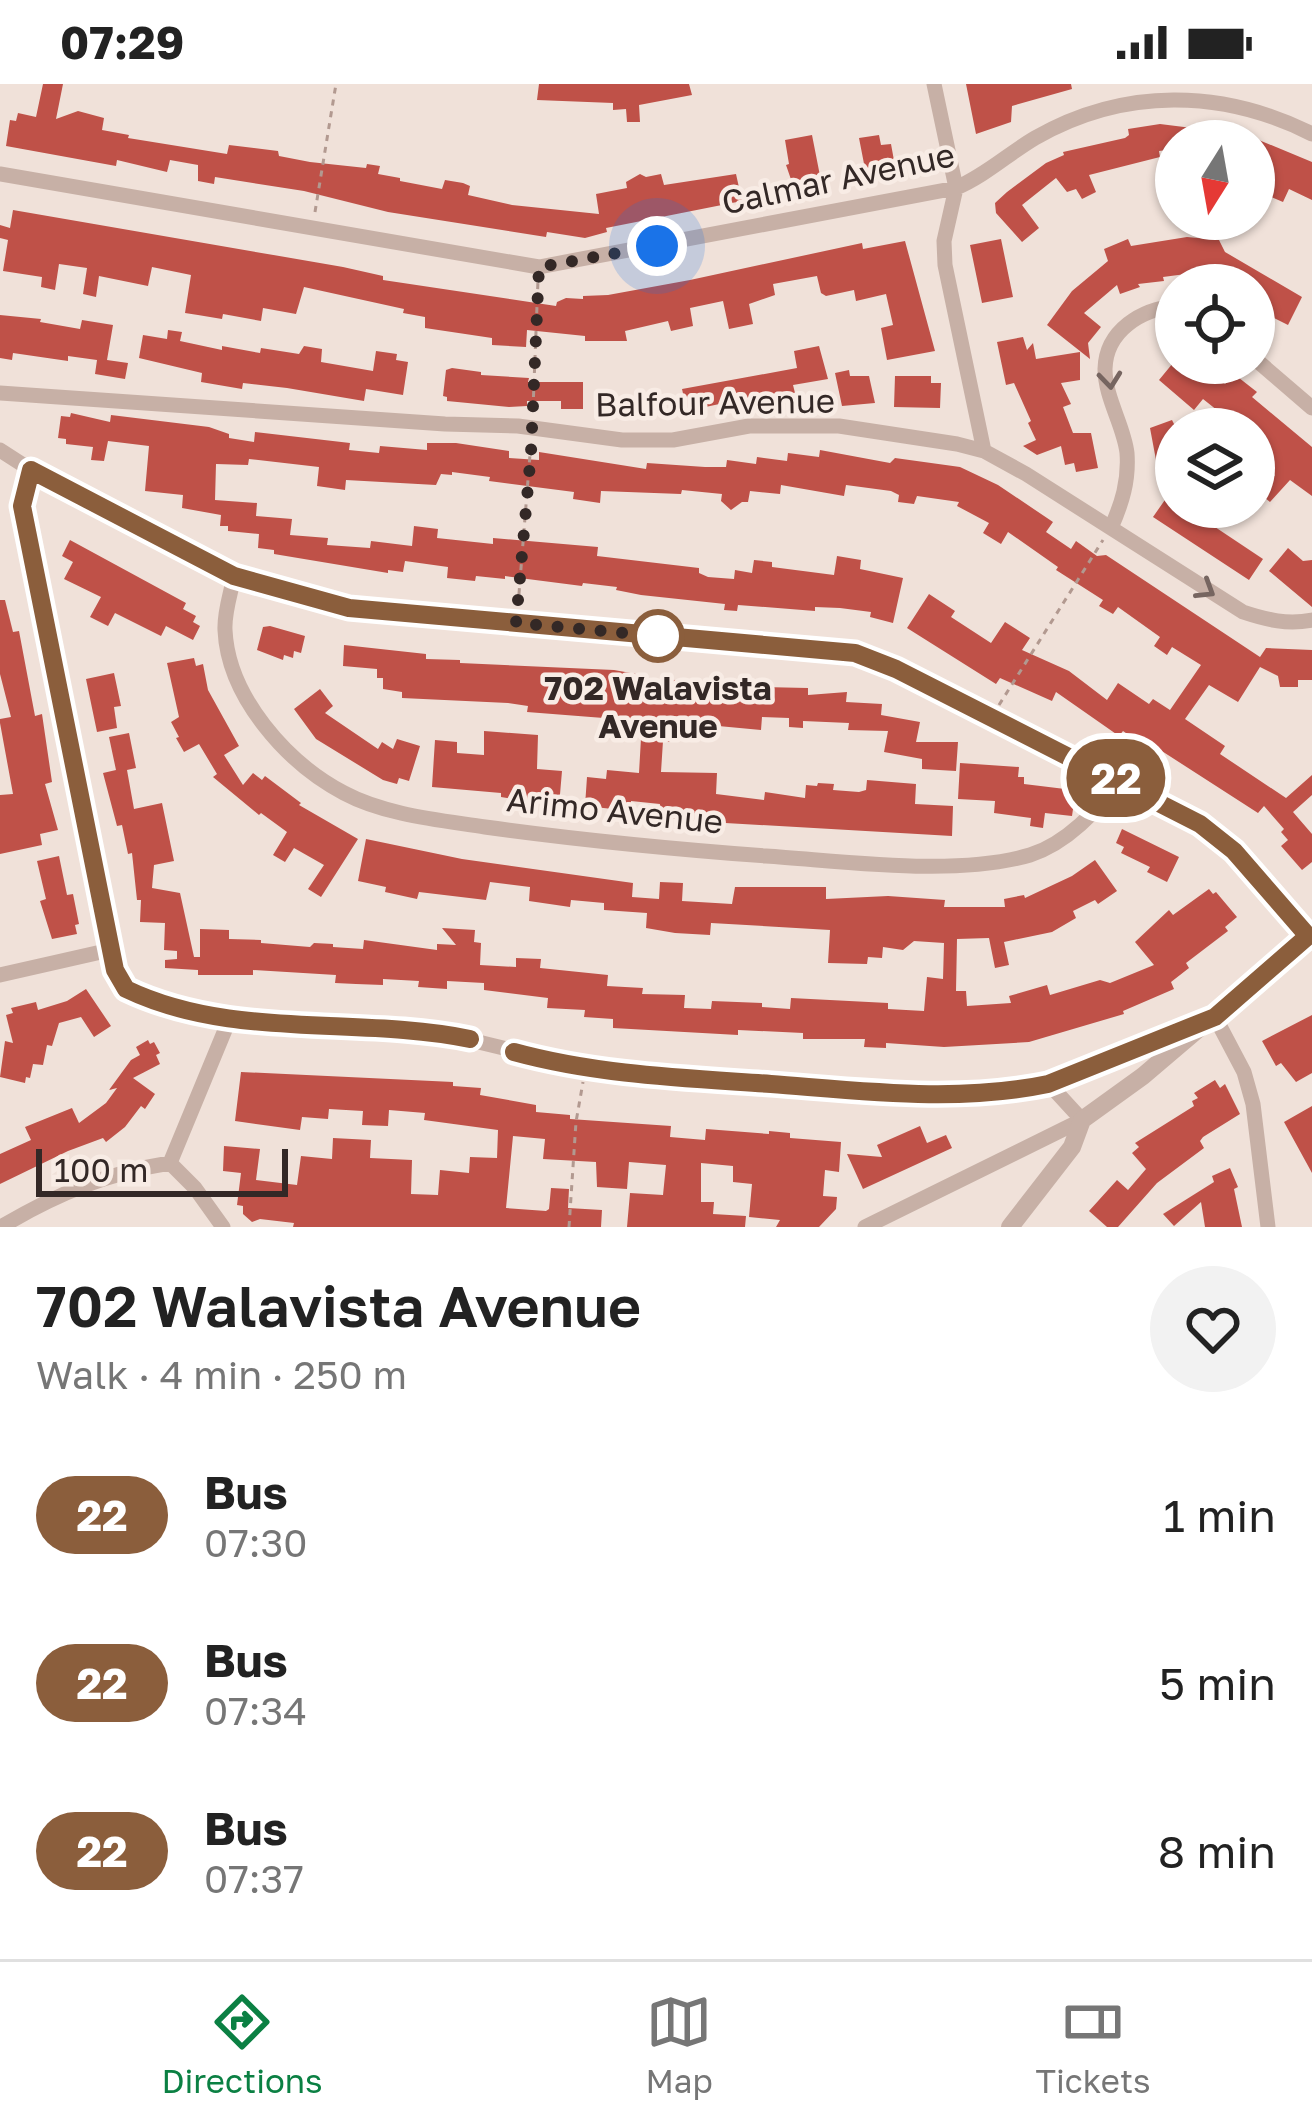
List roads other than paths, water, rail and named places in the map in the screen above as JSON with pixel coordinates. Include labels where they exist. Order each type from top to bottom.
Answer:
[{"type":"street","points":[[934,84],[956,188],[944,242],[946,265],[984,451]]},
{"type":"street","name":"Calmar Avenue","points":[[0,174],[539,267],[956,188],[1083,114],[1126,104],[1169,100],[1241,105],[1312,134]]},
{"type":"street","points":[[1111,527],[1123,499],[1126,448],[1105,369],[1115,334],[1141,314],[1155,311]]},
{"type":"street","points":[[1275,376],[1312,408]]},
{"type":"street","name":"Balfour Avenue","points":[[0,393],[532,428],[622,440],[674,440],[749,426],[839,426],[984,451],[1243,612],[1267,620],[1312,620]]},
{"type":"street","points":[[0,450],[234,576],[349,608],[855,653],[992,716],[1200,824],[1234,851],[1310,934],[1215,1017],[1082,1120],[866,1227]]},
{"type":"street","points":[[31,470],[22,506],[110,950],[126,989],[230,1018],[437,1032],[586,1068],[901,1094],[974,1094],[1048,1084],[1215,1017]]},
{"type":"street","name":"Arimo Avenue","points":[[234,576],[225,631],[244,698],[268,728],[292,755],[346,794],[430,818],[614,845],[939,864],[1030,855],[1057,842],[1106,800],[1118,779]]},
{"type":"street","points":[[0,975],[110,950]]},
{"type":"street","points":[[1215,1017],[1244,1072],[1253,1104],[1268,1227]]},
{"type":"street","points":[[170,1163],[230,1018]]},
{"type":"street","points":[[1048,1084],[1082,1120]]},
{"type":"street","points":[[1010,1227],[1072,1147],[1082,1120]]},
{"type":"street","points":[[1,1227],[66,1190],[117,1172],[170,1163]]},
{"type":"street","points":[[170,1163],[223,1227]]},
{"type":"place","name":"702 Walavista Avenue","points":[[658,636]]}]
